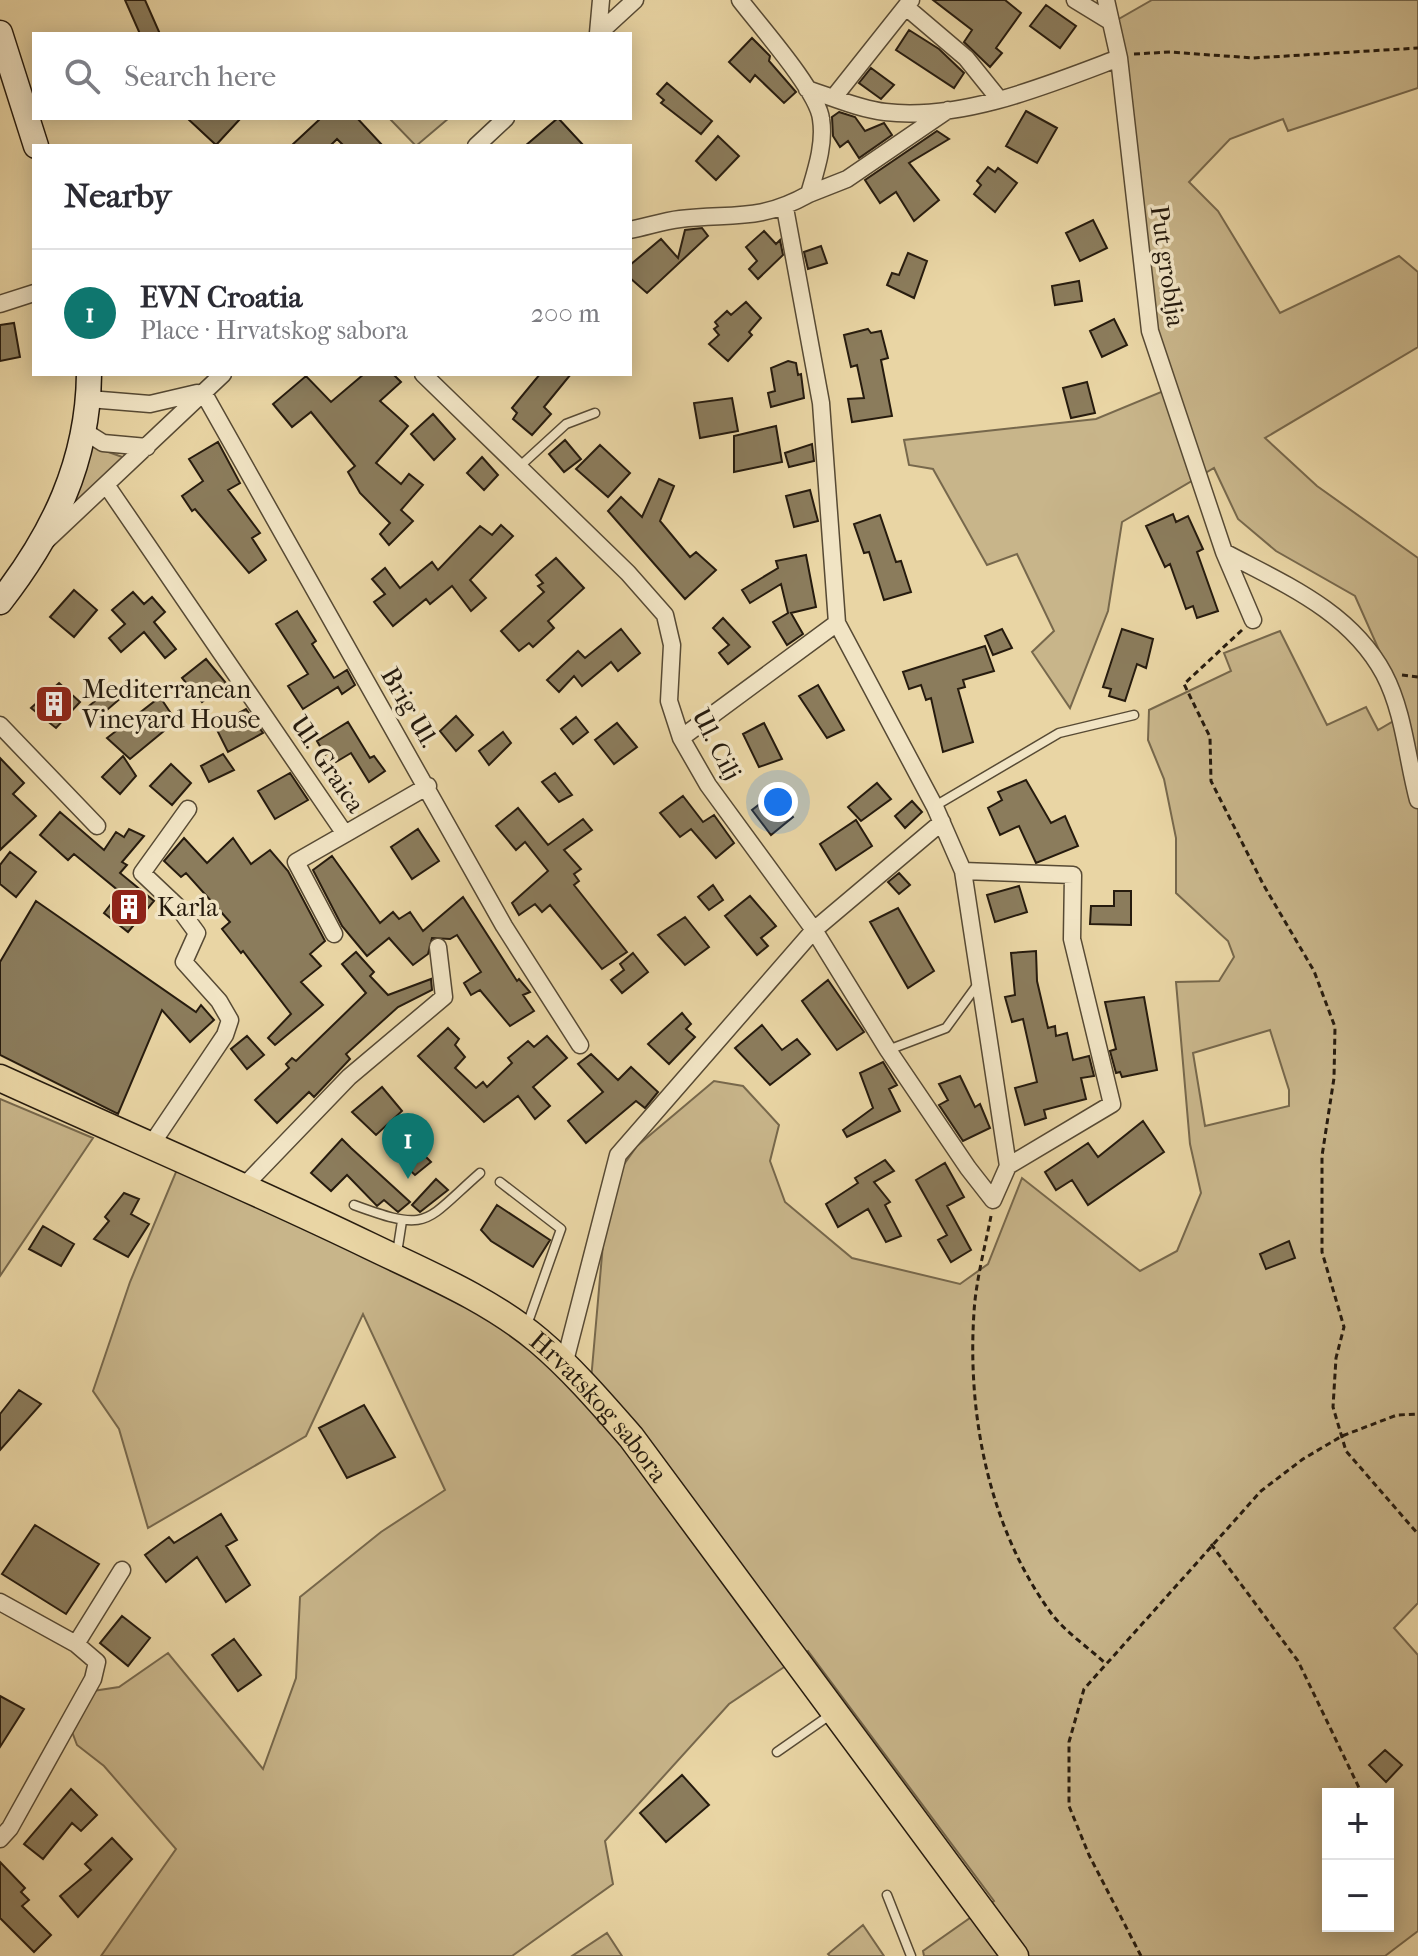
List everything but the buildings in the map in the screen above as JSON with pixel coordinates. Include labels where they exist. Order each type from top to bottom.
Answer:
[{"type":"main road","points":[[2,47],[35,144]]},
{"type":"main road","points":[[0,602],[40,547],[61,508],[84,431],[89,376]]},
{"type":"main road","name":"Hrvatskog sabora","points":[[0,1078],[149,1148],[244,1186],[396,1258],[475,1297],[525,1331],[564,1365],[631,1437],[1015,1956]]},
{"type":"street","points":[[598,32],[601,0]]},
{"type":"street","points":[[600,32],[635,0]]},
{"type":"street","points":[[740,0],[807,89],[821,117],[821,151],[809,194]]},
{"type":"street","points":[[1075,0],[1111,22]]},
{"type":"street","name":"Put groblja","points":[[1106,0],[1119,58],[1150,331],[1224,552],[1253,620]]},
{"type":"street","points":[[834,97],[908,3],[966,58],[999,99]]},
{"type":"street","points":[[807,89],[885,112],[949,109],[999,99],[1119,58]]},
{"type":"street","points":[[632,230],[680,219],[729,219],[785,208],[809,194],[847,179],[949,109]]},
{"type":"street","points":[[481,144],[504,120]]},
{"type":"street","points":[[785,208],[821,403],[837,623],[938,814],[963,871],[1008,1166],[993,1200]]},
{"type":"street","points":[[0,304],[32,294]]},
{"type":"street","points":[[40,547],[221,376]]},
{"type":"street","name":"Ul. Cilj","points":[[425,376],[628,573],[665,615],[672,645],[669,701],[681,738],[708,785],[814,930],[888,1050],[993,1200]]},
{"type":"street","points":[[89,399],[150,404],[203,392]]},
{"type":"street","name":"Brig Ul.","points":[[203,392],[428,786],[504,926],[580,1045]]},
{"type":"street","points":[[84,431],[103,443],[147,447]]},
{"type":"street","name":"Ul. Graica","points":[[107,486],[345,834],[428,786]]},
{"type":"street","points":[[1224,552],[1300,592],[1347,624],[1384,675],[1403,731],[1418,800]]},
{"type":"street","points":[[681,738],[837,623]]},
{"type":"street","points":[[0,725],[97,826]]},
{"type":"street","points":[[149,1148],[225,1035],[230,1020],[219,1001],[184,962],[197,933],[178,907],[142,873],[188,809]]},
{"type":"street","points":[[564,1365],[618,1155],[814,930],[938,814]]},
{"type":"street","points":[[334,934],[296,862],[345,834]]},
{"type":"street","points":[[963,871],[1073,875],[1072,939],[1112,1104],[1008,1166]]},
{"type":"street","points":[[244,1186],[349,1077],[444,997],[438,947]]},
{"type":"street","points":[[76,1644],[122,1570]]},
{"type":"street","points":[[0,1602],[76,1644],[97,1662],[93,1679],[10,1828],[0,1839]]},
{"type":"lane","points":[[519,467],[566,424],[595,413]]},
{"type":"lane","points":[[938,814],[1059,733],[1134,715]]},
{"type":"lane","points":[[888,1050],[946,1028],[979,982]]},
{"type":"lane","points":[[354,1205],[402,1221],[427,1220],[480,1173]]},
{"type":"lane","points":[[500,1182],[561,1229],[525,1331]]},
{"type":"lane","points":[[396,1258],[402,1221]]},
{"type":"lane","points":[[777,1752],[834,1713]]},
{"type":"lane","points":[[887,1895],[911,1956]]},
{"type":"path","points":[[1119,58],[1170,52],[1253,58],[1418,48]]},
{"type":"path","points":[[1253,620],[1184,684],[1210,737],[1211,781],[1263,884],[1314,971],[1335,1027],[1334,1078],[1322,1156],[1322,1252],[1344,1327],[1336,1358],[1333,1407],[1346,1451],[1418,1534]]},
{"type":"path","points":[[993,1200],[974,1308],[971,1379],[988,1481],[1017,1554],[1052,1614],[1105,1664]]},
{"type":"path","points":[[1141,1956],[1089,1855],[1069,1806],[1069,1742],[1084,1689],[1261,1491],[1303,1459],[1342,1436],[1397,1415],[1418,1414]]},
{"type":"path","points":[[1211,1544],[1298,1661],[1359,1788]]},
{"type":"shaded area","points":[[1152,0],[1418,0],[1418,88],[1288,131],[1283,119],[1230,139],[1189,182],[1218,211],[1280,313],[1399,256],[1418,272],[1418,347],[1265,438],[1317,486],[1418,558],[1418,1603],[1394,1628],[1418,1655],[1418,1931],[1385,1956],[924,1956],[923,1951],[994,1901],[808,1651],[729,1704],[605,1841],[613,1884],[512,1956],[101,1956],[176,1849],[104,1766],[77,1745],[71,1729],[93,1691],[119,1687],[168,1653],[263,1769],[296,1678],[300,1597],[381,1532],[445,1490],[363,1314],[306,1436],[148,1528],[119,1429],[93,1391],[130,1282],[181,1160],[475,1297],[591,1380],[608,1187],[637,1146],[714,1081],[743,1086],[779,1125],[770,1161],[785,1202],[852,1258],[960,1284],[988,1264],[1022,1178],[1140,1271],[1177,1251],[1201,1193],[1190,1144],[1176,982],[1219,981],[1234,957],[1228,941],[1176,893],[1176,838],[1164,779],[1148,740],[1149,710],[1231,671],[1224,653],[1280,631],[1327,725],[1366,707],[1378,730],[1407,713],[1355,596],[1276,551],[1238,519],[1214,468],[1122,522],[1108,611],[1070,708],[1032,652],[1054,631],[1017,554],[987,565],[933,469],[909,465],[904,440],[1096,419],[1171,388],[1150,331],[1117,20]],"holes":[[[1270,1030],[1289,1090],[1289,1106],[1205,1126],[1193,1053]]]},
{"type":"shaded area","points":[[391,120],[447,120],[418,144],[414,144]]},
{"type":"shaded area","points":[[92,446],[125,458],[75,507],[71,504]]},
{"type":"shaded area","points":[[0,1099],[93,1138],[0,1276]]},
{"type":"shaded area","points":[[863,1925],[884,1956],[828,1954]]},
{"type":"shaded area","points":[[607,1933],[622,1956],[572,1956]]},
{"type":"place","name":"Mediterranean Vineyard House","points":[[54,704]]},
{"type":"place","name":"Karla","points":[[129,907]]},
{"type":"place","name":"EVN Croatia","points":[[408,1179]]}]
